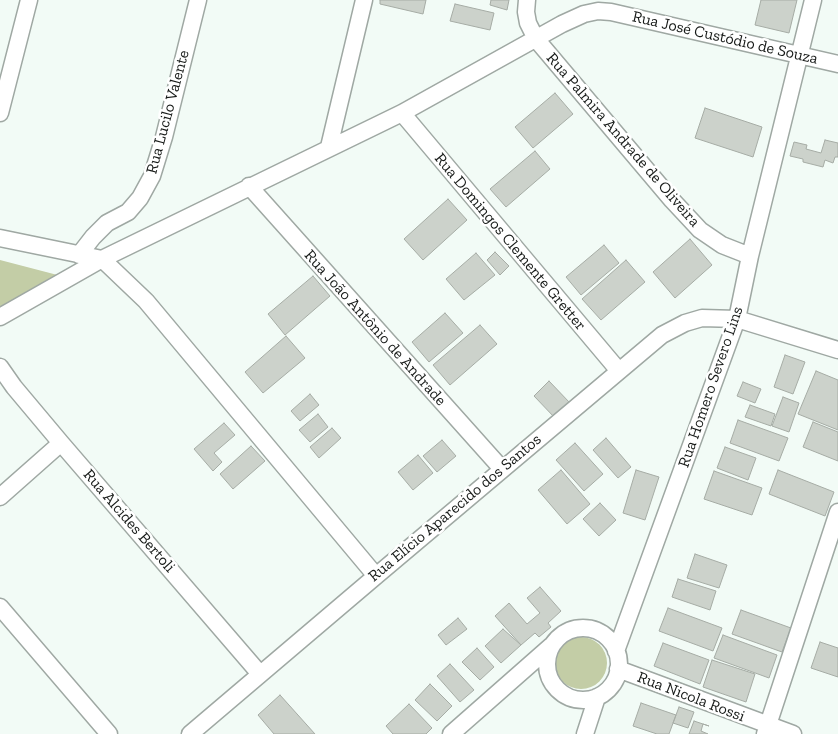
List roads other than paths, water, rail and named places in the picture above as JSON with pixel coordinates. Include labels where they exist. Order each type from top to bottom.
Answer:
[{"type":"street","points":[[0,114],[29,0]]},
{"type":"street","name":"Rua Lucilo Valente","points":[[79,255],[107,223],[128,212],[140,198],[152,176],[164,137],[198,0]]},
{"type":"street","points":[[329,147],[364,0]]},
{"type":"street","name":"Rua Palmira Andrade de Oliveira","points":[[527,0],[526,12],[528,23],[536,39],[672,200],[700,230],[722,245],[750,256]]},
{"type":"street","name":"Rua Homero Severo Lins","points":[[616,651],[736,319],[813,0]]},
{"type":"street","name":"Rua José Custódio de Souza","points":[[0,317],[102,259],[402,113],[562,24],[584,14],[598,11],[611,12],[838,64]]},
{"type":"street","name":"Rua Domingos Clemente Gretter","points":[[402,113],[619,371]]},
{"type":"street","name":"Rua João Antônio de Andrade","points":[[249,186],[502,469]]},
{"type":"street","points":[[0,238],[102,259],[146,301],[376,576]]},
{"type":"street","name":"Rua Elício Aparecido dos Santos","points":[[190,734],[662,335],[685,323],[702,318],[736,319],[838,350]]},
{"type":"street","name":"Rua Alcides Bertoli","points":[[0,367],[14,387],[61,443],[260,674]]},
{"type":"street","points":[[0,497],[61,443]]},
{"type":"street","points":[[766,730],[838,512]]},
{"type":"street","points":[[0,607],[109,734]]},
{"type":"street","points":[[451,734],[552,646],[560,636],[572,630],[586,628],[598,631],[609,639],[616,651],[618,669],[614,681],[607,690],[597,697],[584,700],[571,699],[551,683],[547,671],[547,658],[552,646]]},
{"type":"street","name":"Rua Nicola Rossi","points":[[618,669],[766,730],[792,734]]},
{"type":"street","points":[[585,734],[597,697]]}]
